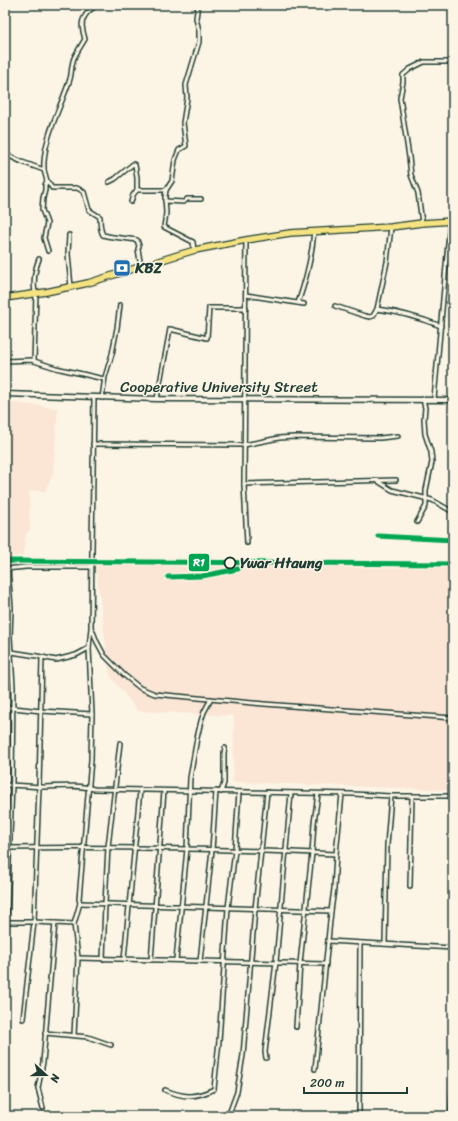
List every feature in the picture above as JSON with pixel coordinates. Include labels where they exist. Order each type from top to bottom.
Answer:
[{"type":"highway","points":[[5,298],[71,287],[100,280],[194,250],[246,240],[314,231],[391,227],[452,221]]},
{"type":"street","points":[[96,5],[82,20],[81,24],[85,40],[74,58],[69,81],[50,132],[45,152],[44,170],[47,181],[52,188],[77,188],[84,192],[89,210],[100,217],[100,225],[104,235],[113,238],[120,237],[137,240],[141,267]]},
{"type":"street","points":[[194,250],[193,242],[164,227],[166,213],[166,190],[172,181],[175,160],[179,150],[186,146],[183,123],[187,98],[186,85],[199,42],[199,31],[196,18],[198,5]]},
{"type":"street","points":[[422,223],[418,193],[411,175],[400,98],[403,75],[410,69],[424,62],[453,62]]},
{"type":"street","points":[[5,154],[44,170]]},
{"type":"street","points":[[109,182],[133,164],[135,165],[137,190],[130,202]]},
{"type":"street","points":[[47,181],[45,185],[42,210],[47,223],[44,238],[48,251]]},
{"type":"street","points":[[137,190],[166,190]]},
{"type":"street","points":[[165,201],[184,202],[187,200],[201,199]]},
{"type":"street","points":[[434,399],[440,326],[452,221]]},
{"type":"street","points":[[335,306],[370,317],[373,316],[378,309],[387,262],[391,227]]},
{"type":"street","points":[[298,303],[309,264],[314,231]]},
{"type":"street","points":[[69,235],[68,254],[71,287]]},
{"type":"street","points":[[246,240],[244,484],[247,543]]},
{"type":"street","points":[[34,361],[36,327],[35,294],[33,284],[39,259]]},
{"type":"street","points":[[246,295],[304,304]]},
{"type":"street","points":[[102,398],[104,379],[112,354],[120,305]]},
{"type":"street","points":[[157,399],[170,329],[207,338],[209,308],[246,308]]},
{"type":"street","points":[[378,309],[392,311],[440,326]]},
{"type":"street","points":[[5,361],[31,360],[56,368],[104,379]]},
{"type":"street","name":"Cooperative University Street","points":[[5,394],[157,399],[453,400]]},
{"type":"street","points":[[74,1035],[78,958],[74,924],[80,904],[79,899],[92,760],[92,714],[89,648],[91,628],[94,398]]},
{"type":"street","points":[[417,522],[420,514],[426,506],[426,490],[431,469],[431,452],[425,434],[425,408],[423,399]]},
{"type":"street","points":[[93,444],[244,445],[279,438],[380,438],[398,436]]},
{"type":"street","points":[[376,480],[392,490],[426,498],[453,512]]},
{"type":"street","points":[[244,484],[396,480]]},
{"type":"street","points":[[5,964],[12,785],[13,708],[11,608],[6,569],[26,567],[91,568]]},
{"type":"street","points":[[91,628],[104,655],[140,688],[155,694],[453,718]]},
{"type":"street","points":[[5,651],[56,660],[76,655],[89,648]]},
{"type":"street","points":[[24,1019],[34,922],[42,657]]},
{"type":"street","points":[[176,960],[187,849],[190,778],[197,738],[204,712],[211,699]]},
{"type":"street","points":[[5,708],[92,714]]},
{"type":"street","points":[[103,959],[104,904],[108,847],[120,743]]},
{"type":"street","points":[[221,792],[224,783],[225,748]]},
{"type":"street","points":[[5,785],[39,787],[72,786],[115,790],[453,796]]},
{"type":"street","points":[[124,959],[140,790]]},
{"type":"street","points":[[151,960],[164,790]]},
{"type":"street","points":[[200,961],[212,850],[216,791]]},
{"type":"street","points":[[165,1090],[176,1094],[194,1096],[204,1094],[214,1089],[219,1041],[228,908],[235,850],[239,792]]},
{"type":"street","points":[[232,1116],[230,1111],[237,1092],[243,1056],[260,851],[267,792]]},
{"type":"street","points":[[266,1058],[265,1052],[276,962],[291,793]]},
{"type":"street","points":[[296,1027],[305,910],[318,794]]},
{"type":"street","points":[[315,1069],[334,889],[342,794]]},
{"type":"street","points":[[385,944],[391,796]]},
{"type":"street","points":[[410,886],[412,796]]},
{"type":"street","points":[[5,848],[108,847],[286,851],[336,854]]},
{"type":"street","points":[[80,904],[331,911]]},
{"type":"street","points":[[6,922],[74,924]]},
{"type":"street","points":[[43,1108],[38,1088],[43,1062],[55,923]]},
{"type":"street","points":[[328,941],[453,948]]},
{"type":"street","points":[[359,1116],[360,943]]},
{"type":"street","points":[[78,958],[326,964]]},
{"type":"street","points":[[45,1033],[88,1037],[112,1045]]},
{"type":"street","points":[[451,1116],[453,1066]]},
{"type":"shaded area","points":[[5,402],[58,408],[53,474],[45,491],[29,491],[30,529],[26,534],[23,556],[5,556]]},
{"type":"shaded area","points":[[95,563],[453,565],[453,790],[233,782],[234,716],[138,711],[111,677],[108,667]]},
{"type":"transit line","name":"R1","points":[[378,536],[453,540]]},
{"type":"transit line","name":"R1","points":[[5,561],[453,564]]},
{"type":"transit line","name":"R1","points":[[168,577],[202,576],[238,569]]},
{"type":"place","name":"KBZ","points":[[122,268]]},
{"type":"place","name":"Ywar Htaung","points":[[230,563]]}]
